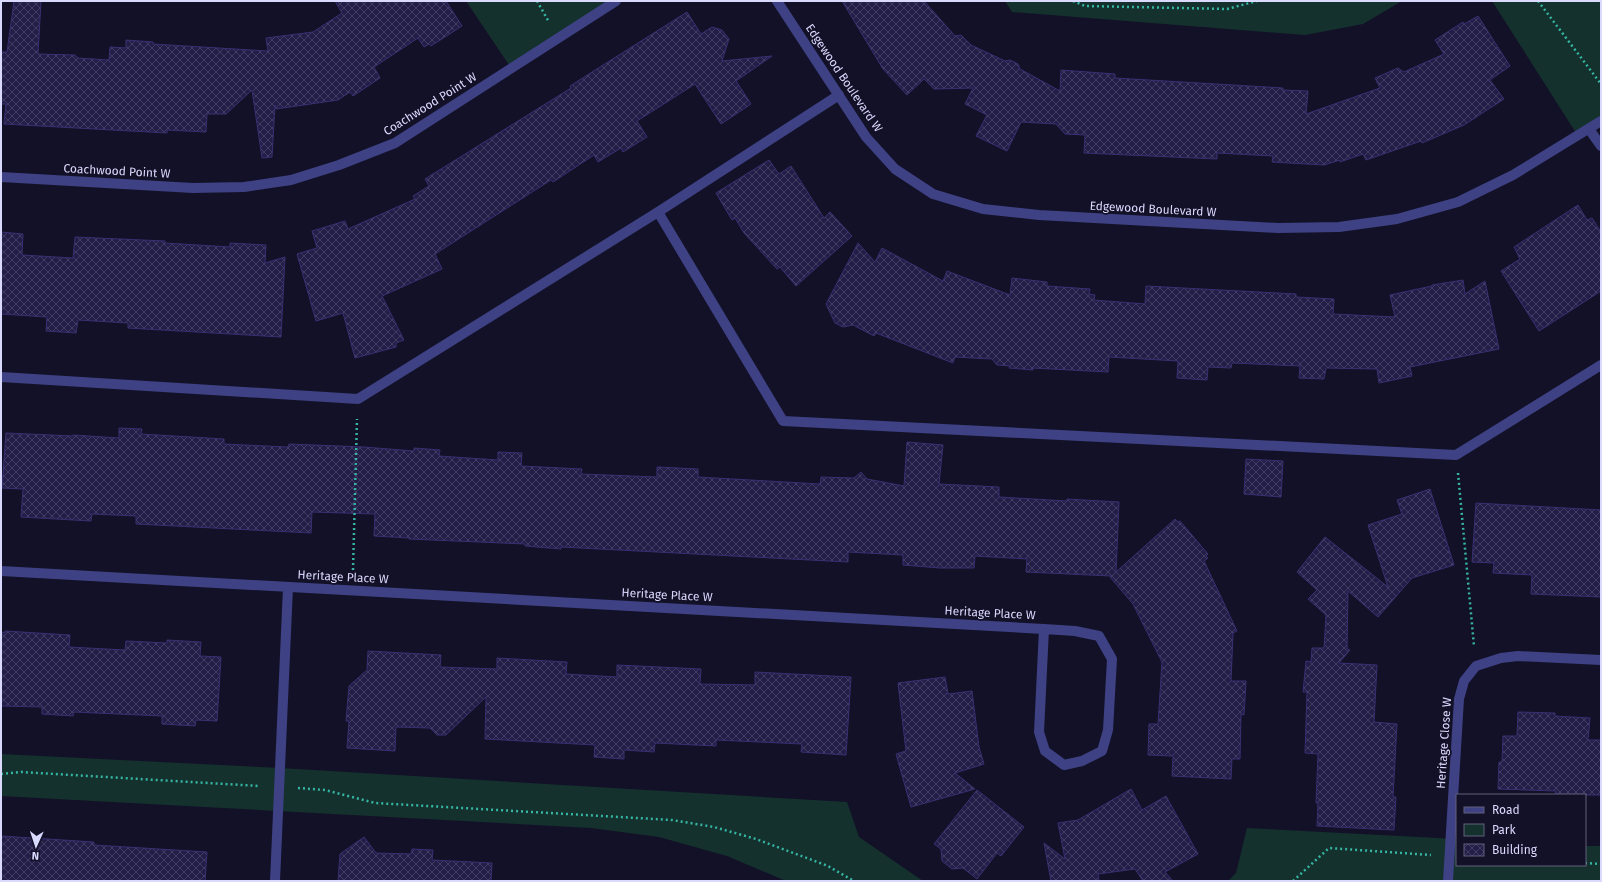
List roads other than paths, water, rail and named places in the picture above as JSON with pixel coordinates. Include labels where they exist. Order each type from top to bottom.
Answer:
[{"type":"street","name":"Coachwood Point W","points":[[1,177],[193,188],[244,187],[291,180],[339,165],[395,143],[616,1]]},
{"type":"street","name":"Edgewood Boulevard W","points":[[777,1],[866,137],[895,169],[933,194],[983,209],[1039,216],[1278,228],[1339,226],[1397,219],[1458,202],[1513,176],[1601,122]]},
{"type":"street","points":[[1,377],[358,399],[658,212],[839,96]]},
{"type":"street","points":[[1589,129],[1601,146]]},
{"type":"street","points":[[658,212],[783,421],[1456,455],[1601,365]]},
{"type":"street","name":"Heritage Place W","points":[[1,572],[352,590],[1044,629],[1075,631],[1099,636],[1112,659],[1108,730],[1102,751],[1082,761],[1064,765],[1045,751],[1039,732],[1044,629]]},
{"type":"street","name":"Heritage Place W","points":[[275,881],[288,587]]},
{"type":"street","name":"Heritage Close W","points":[[1448,881],[1459,699],[1464,681],[1476,666],[1501,658],[1518,656],[1601,660]]}]
